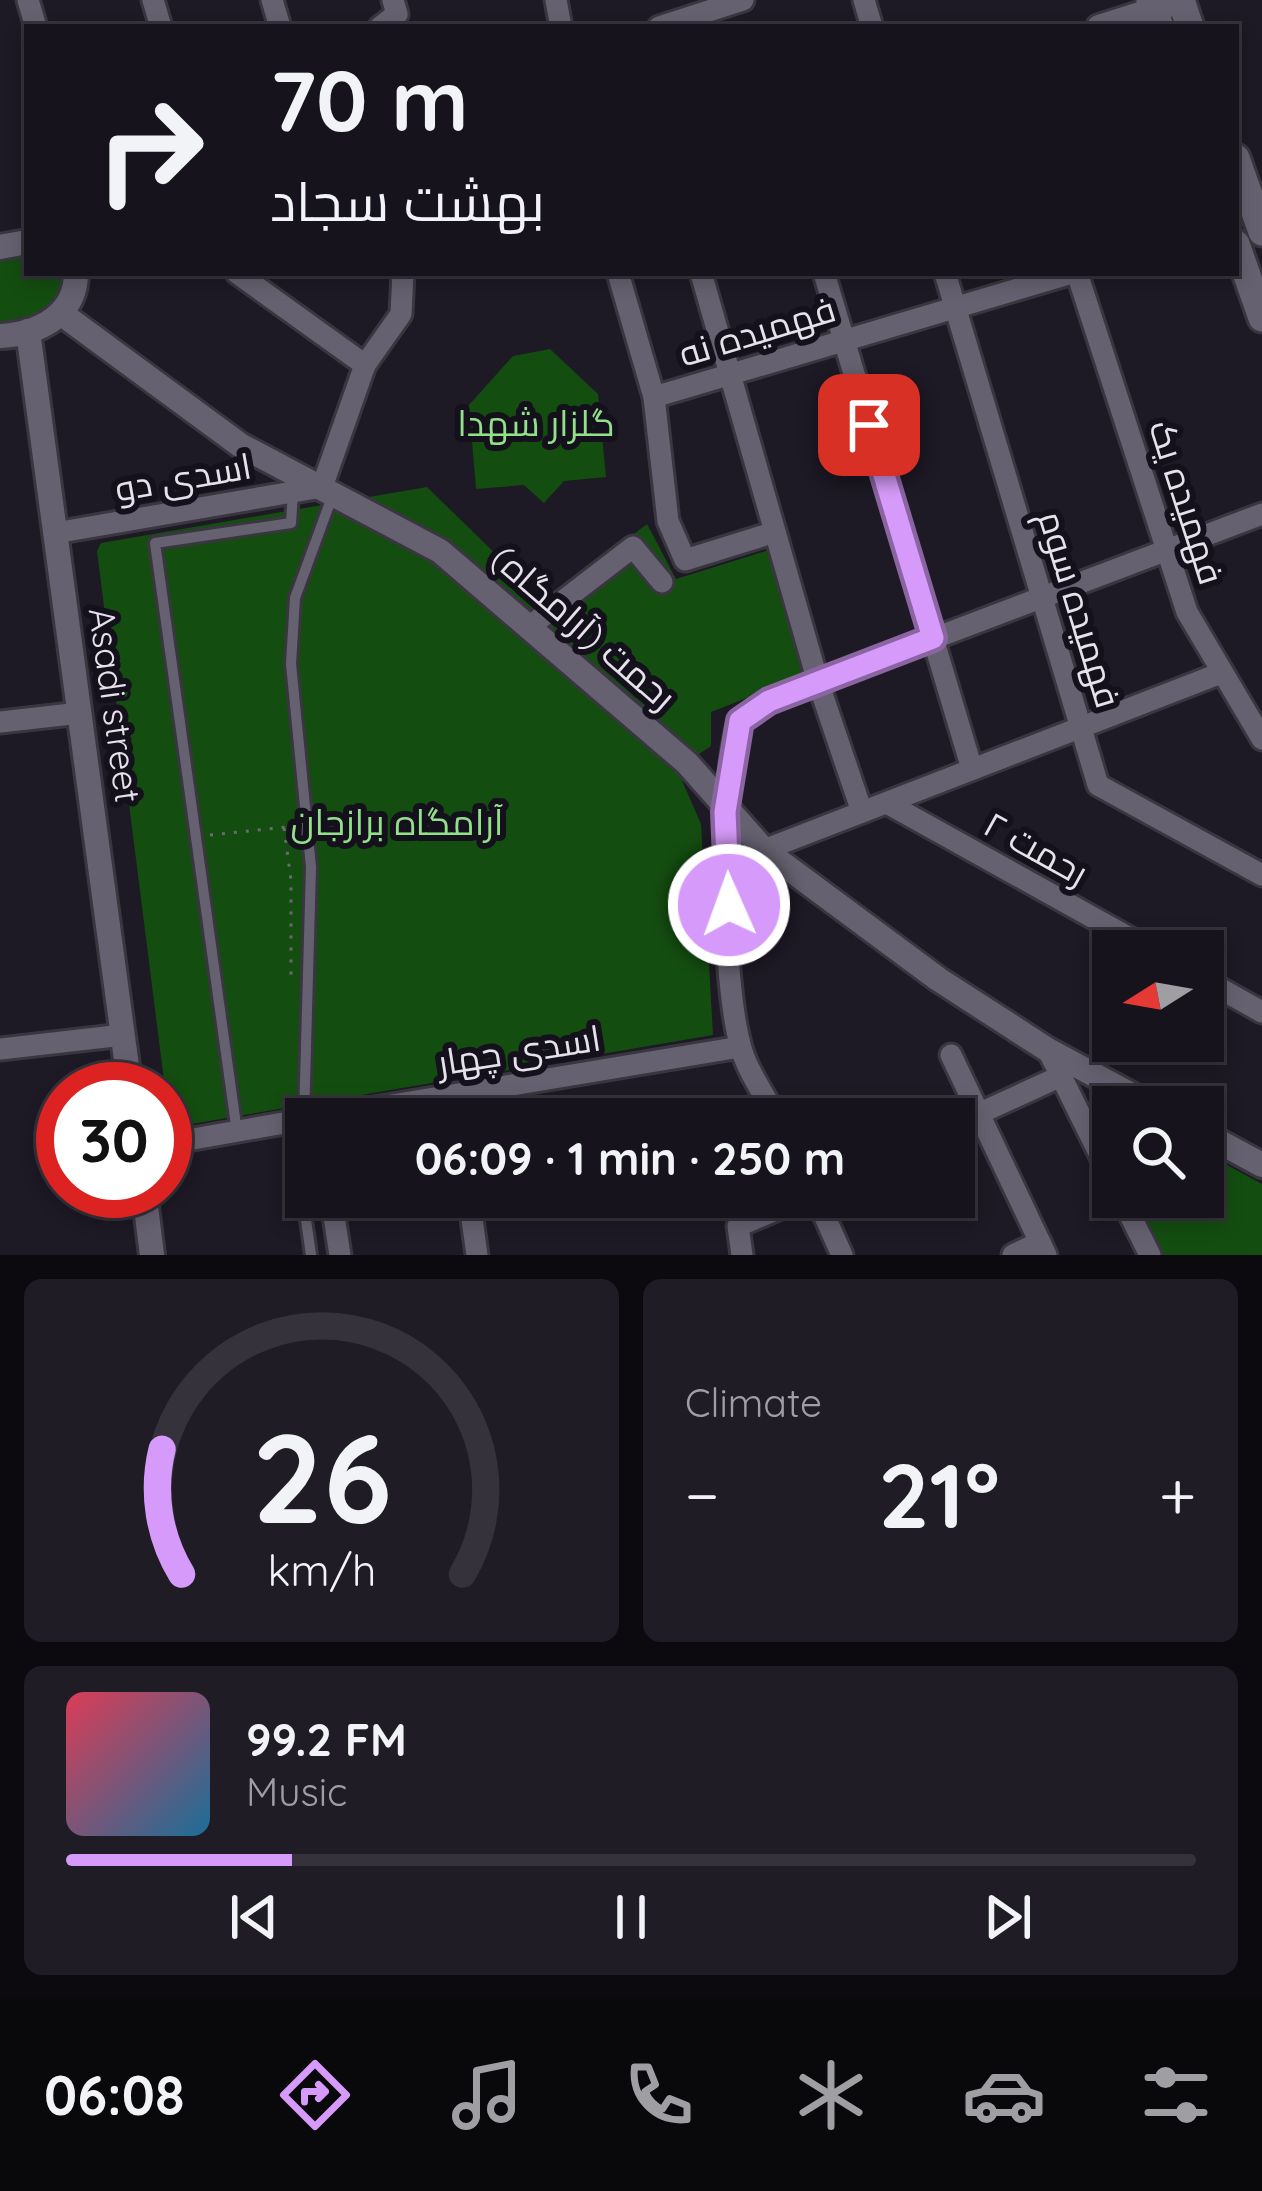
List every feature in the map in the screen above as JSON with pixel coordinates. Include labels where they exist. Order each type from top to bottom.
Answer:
[{"type":"main road","points":[[1239,167],[1262,232]]},
{"type":"main road","points":[[1239,253],[1262,318]]},
{"type":"street","points":[[384,24],[397,14],[393,0]]},
{"type":"street","points":[[668,24],[742,0]]},
{"type":"street","points":[[1109,24],[1168,7]]},
{"type":"street","points":[[241,276],[365,365]]},
{"type":"street","points":[[328,490],[365,365],[401,314],[403,276]]},
{"type":"street","name":"فهمیده نه","points":[[619,276],[654,397],[1064,276]]},
{"type":"street","points":[[701,276],[818,682],[862,812]]},
{"type":"street","points":[[825,276],[973,769]]},
{"type":"street","name":"فهمیده سوم","points":[[946,276],[1098,785],[1262,874]]},
{"type":"street","name":"فهمیده یک","points":[[1076,276],[1172,548],[1187,612],[1262,739]]},
{"type":"street","points":[[0,336],[28,331],[76,289]]},
{"type":"street","name":"رحمت (آرامگاه)","points":[[76,289],[240,445],[440,551],[687,763],[725,812],[764,850],[938,979],[1048,1050],[1115,1086]]},
{"type":"street","name":"Asadi street","points":[[28,331],[126,1062]]},
{"type":"street","points":[[654,397],[668,521],[685,560],[775,532]]},
{"type":"street","name":"اسدی دو","points":[[55,532],[328,490]]},
{"type":"street","points":[[766,1098],[740,1047],[733,999],[725,812],[740,721],[769,701],[1262,514]]},
{"type":"street","points":[[529,627],[633,547],[662,582]]},
{"type":"street","points":[[764,850],[1221,673]]},
{"type":"street","points":[[0,722],[80,713]]},
{"type":"street","name":"رحمت ۲","points":[[887,802],[1116,930]]},
{"type":"street","points":[[1224,991],[1262,1012]]},
{"type":"street","points":[[0,1049],[123,1035]]},
{"type":"street","name":"اسدی چهار","points":[[427,1098],[740,1047]]},
{"type":"street","points":[[1048,1050],[1092,1138]]},
{"type":"street","points":[[950,1054],[1043,1248],[1013,1255]]},
{"type":"street","points":[[975,1115],[1061,1076]]},
{"type":"street","points":[[455,1093],[456,1098]]},
{"type":"street","name":"اسدی چهار","points":[[192,1140],[285,1123]]},
{"type":"street","points":[[1224,1144],[1262,1165]]},
{"type":"street","points":[[147,1218],[152,1255]]},
{"type":"street","points":[[335,1218],[340,1255]]},
{"type":"street","points":[[472,1218],[477,1255]]},
{"type":"street","points":[[742,1255],[738,1226],[757,1218]]},
{"type":"street","points":[[825,1218],[842,1255]]},
{"type":"street","points":[[1132,1218],[1150,1255]]},
{"type":"lane","points":[[308,1098],[311,867],[291,664],[295,598],[328,490]]},
{"type":"lane","points":[[237,1132],[155,542],[291,523],[293,492]]},
{"type":"lane","points":[[310,1218],[311,1255]]},
{"type":"path","points":[[196,837],[284,828],[291,880],[290,980]]},
{"type":"green space","points":[[24,256],[24,276],[63,276],[64,290],[39,313],[0,323],[0,261]]},
{"type":"green space","name":"گلزار شهدا","points":[[550,349],[598,394],[606,477],[564,481],[544,503],[524,485],[476,489],[469,405],[513,356]]},
{"type":"green space","name":"آرامگاه برازجان","points":[[427,487],[545,602],[647,524],[676,579],[769,550],[804,669],[798,678],[711,712],[711,746],[677,769],[701,824],[713,1035],[344,1098],[285,1098],[285,1108],[192,1124],[192,1062],[162,1062],[97,551],[101,543]]},
{"type":"green space","points":[[1224,1163],[1262,1184],[1262,1255],[1160,1255],[1143,1218],[1224,1218]]},
{"type":"route","points":[[729,905],[725,812],[740,721],[769,701],[933,638],[869,425]]}]
